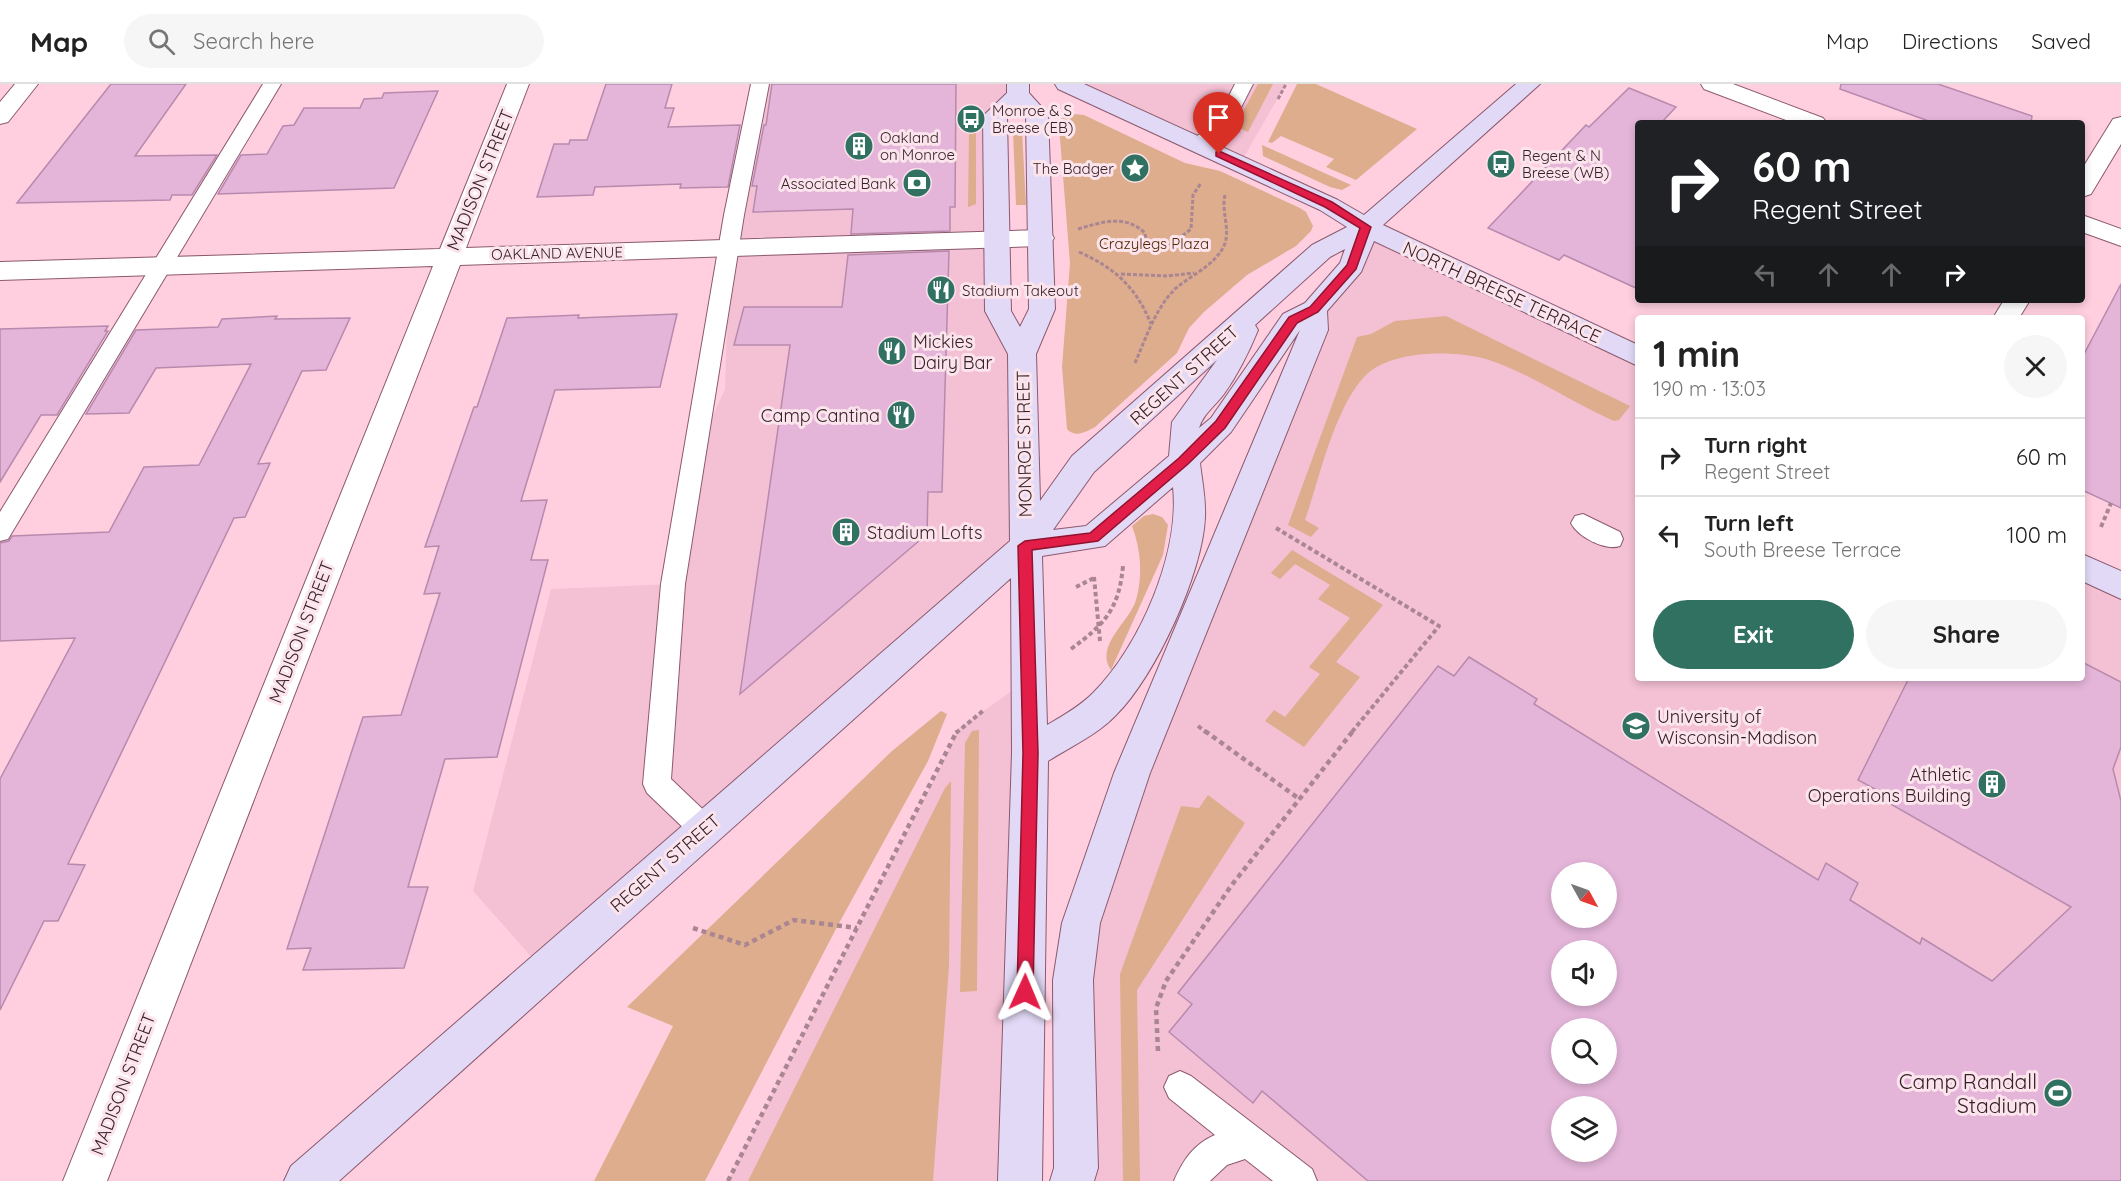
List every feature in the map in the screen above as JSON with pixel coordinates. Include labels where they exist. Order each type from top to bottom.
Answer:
[{"type":"main road","name":"REGENT STREET","points":[[306,1181],[1025,546],[1083,464],[1321,251],[1366,227],[1529,84]]},
{"type":"main road","name":"NORTH BREESE TERRACE","points":[[1076,86],[1329,205],[1366,227],[1635,355]]},
{"type":"main road","name":"MONROE STREET","points":[[1020,1181],[1030,753],[1023,354],[1042,309],[1037,114],[1018,89],[995,116],[998,311],[1023,354]]},
{"type":"main road","name":"REGENT STREET","points":[[1025,546],[1094,537],[1184,461],[1221,424],[1293,320],[1314,309],[1352,266],[1366,227]]},
{"type":"main road","points":[[1072,1181],[1076,1168],[1073,980],[1082,923],[1132,773],[1292,378],[1314,330],[1314,309]]},
{"type":"main road","points":[[1030,753],[1103,706],[1132,668],[1158,619],[1188,538],[1190,517],[1184,461],[1185,425],[1234,355],[1248,318]]},
{"type":"main road","points":[[2085,568],[2121,586]]},
{"type":"street","points":[[0,117],[27,84]]},
{"type":"street","name":"MADISON STREET","points":[[85,1181],[518,84]]},
{"type":"street","points":[[1712,84],[1807,120]]},
{"type":"street","points":[[2085,184],[2121,124]]},
{"type":"street","points":[[2085,224],[2121,238]]},
{"type":"street","name":"OAKLAND AVENUE","points":[[0,271],[450,256],[729,250],[1041,238]]},
{"type":"lane","points":[[0,532],[272,84]]},
{"type":"lane","points":[[704,829],[657,784],[673,584],[729,250],[760,84]]},
{"type":"lane","points":[[1198,144],[1222,126],[1244,84]]},
{"type":"lane","points":[[1582,523],[1611,538]]},
{"type":"lane","points":[[1180,1086],[1300,1181]]},
{"type":"lane","points":[[1191,1181],[1205,1160],[1214,1153],[1224,1147],[1249,1141]]},
{"type":"path","points":[[1132,369],[1151,325],[1170,295],[1217,256],[1224,246],[1227,235],[1223,202],[1240,164]]},
{"type":"path","points":[[1078,228],[1122,220],[1131,222],[1145,233],[1147,249],[1171,245],[1178,242],[1191,229],[1193,195],[1204,181]]},
{"type":"path","points":[[1068,252],[1080,252],[1120,274],[1136,291],[1144,304],[1151,325]]},
{"type":"path","points":[[1120,274],[1167,276],[1196,272]]},
{"type":"path","points":[[2101,526],[2111,503]]},
{"type":"path","points":[[1159,1057],[1156,1008],[1166,981],[1231,886],[1298,798],[1439,626],[1275,528]]},
{"type":"path","points":[[1080,642],[1108,619],[1121,591],[1123,561]]},
{"type":"path","points":[[1094,577],[1099,628]]},
{"type":"path","points":[[728,1181],[958,729],[979,714]]},
{"type":"path","points":[[1190,720],[1298,798]]},
{"type":"path","points":[[693,928],[746,945],[794,920],[858,928]]},
{"type":"shaded area","points":[[767,84],[1018,84],[995,116],[998,274],[1022,354],[1025,546],[543,970],[473,891],[551,589],[673,584],[699,446],[725,389],[727,326]]},
{"type":"shaded area","points":[[1066,84],[1286,84],[1240,164]]},
{"type":"shaded area","name":"University of Wisconsin-Madison","points":[[1366,227],[1635,355],[1635,681],[2085,681],[2085,568],[2121,586],[2121,1181],[1072,1181],[1073,980],[1297,367]]},
{"type":"shaded area","points":[[1030,678],[1020,1181],[728,1181],[958,729]]},
{"type":"green space","points":[[1258,84],[1273,84],[1248,132],[1235,126]]},
{"type":"green space","points":[[1297,84],[1316,84],[1417,129],[1356,180],[1326,167],[1334,159],[1281,136],[1272,143],[1268,142]]},
{"type":"green space","name":"Crazylegs Plaza","points":[[1073,114],[1084,115],[1185,163],[1220,171],[1300,208],[1306,212],[1313,226],[1296,246],[1247,275],[1204,312],[1189,328],[1177,353],[1095,427],[1077,434],[1067,429],[1062,367],[1070,263],[1059,126],[1061,119]]},
{"type":"green space","points":[[1013,131],[1022,131],[1026,205],[1016,205]]},
{"type":"green space","points":[[969,132],[976,132],[976,204],[968,207]]},
{"type":"green space","points":[[1262,145],[1351,185],[1342,190],[1330,187],[1263,156]]},
{"type":"green space","points":[[1446,316],[1630,406],[1619,420],[1614,421],[1519,372],[1473,356],[1441,353],[1392,360],[1378,366],[1356,386],[1336,425],[1305,520],[1319,528],[1311,537],[1288,525],[1357,337],[1371,334],[1395,321]]},
{"type":"green space","points":[[1153,514],[1162,517],[1168,525],[1163,555],[1111,670],[1107,661],[1107,652],[1115,634],[1133,608],[1140,582],[1139,554],[1132,526],[1144,516]]},
{"type":"green space","points":[[1292,550],[1383,605],[1336,662],[1360,677],[1304,747],[1265,721],[1274,710],[1285,717],[1320,674],[1309,667],[1350,618],[1318,599],[1330,585],[1295,564],[1280,579],[1271,573]]},
{"type":"green space","points":[[941,711],[947,714],[928,761],[838,925],[705,1181],[594,1181],[673,1026],[627,1007],[892,751]]},
{"type":"green space","points":[[979,730],[977,991],[960,992],[965,743],[972,731]]},
{"type":"green space","points":[[951,781],[949,966],[933,1181],[748,1181],[945,788]]},
{"type":"green space","points":[[1208,795],[1245,823],[1137,990],[1140,1181],[1123,1181],[1120,974],[1181,806],[1199,808]]},
{"type":"building","points":[[111,84],[186,84],[135,156],[217,155],[192,195],[172,195],[170,200],[17,203]]},
{"type":"building","points":[[606,84],[672,84],[665,108],[674,108],[668,127],[740,125],[728,187],[680,188],[681,184],[595,187],[593,195],[537,197],[554,144],[569,144],[570,140],[587,140]]},
{"type":"building","name":"Oakland on Monroe","points":[[772,84],[956,84],[955,207],[950,207],[950,231],[851,234],[853,209],[753,212],[757,186],[752,186],[764,125],[766,125]]},
{"type":"building","points":[[1841,84],[1938,84],[2032,116],[2031,120],[1926,120],[1840,89]]},
{"type":"building","points":[[1629,88],[1676,107],[1664,120],[1635,120],[1635,288],[1564,255],[1559,260],[1488,228],[1586,125],[1589,127]]},
{"type":"building","points":[[438,91],[394,188],[218,194],[241,155],[267,154],[283,126],[294,125],[304,108],[360,108],[364,99],[382,98],[384,93]]},
{"type":"building","name":"Stadium Lofts","points":[[949,251],[942,492],[928,492],[927,534],[740,694],[790,345],[734,345],[744,307],[842,307],[848,255]]},
{"type":"building","points":[[2121,284],[2121,508],[2085,491],[2085,352]]},
{"type":"building","points":[[677,314],[660,387],[555,390],[521,501],[547,500],[531,560],[548,560],[497,757],[445,759],[408,887],[428,887],[404,968],[303,970],[311,948],[287,949],[363,717],[401,715],[440,593],[424,594],[439,546],[425,547],[507,318]]},
{"type":"building","points":[[277,316],[275,319],[350,318],[326,370],[302,371],[258,464],[270,463],[245,517],[234,518],[68,864],[85,865],[58,921],[44,921],[0,1010],[0,779],[75,638],[0,641],[0,543],[9,541],[12,536],[109,532],[144,467],[199,465],[251,364],[156,368],[129,413],[86,414],[136,330],[218,327],[222,319]]},
{"type":"building","points":[[108,326],[105,331],[108,331],[57,415],[41,415],[0,482],[0,329]]},
{"type":"building","points":[[1469,657],[1537,699],[1534,704],[1818,880],[1826,863],[1858,883],[1850,900],[1920,944],[1922,938],[1992,981],[2071,907],[1873,794],[1875,789],[1858,780],[1908,681],[2085,681],[2085,664],[2121,682],[2121,747],[2113,769],[2121,801],[2121,1181],[1368,1181],[1262,1091],[1253,1103],[1169,1032],[1192,1004],[1178,993],[1438,666],[1454,676]]},
{"type":"place","name":"Monroe & S Breese (EB)","points":[[971,119]]},
{"type":"place","name":"Oakland on Monroe","points":[[859,146]]},
{"type":"place","name":"Regent & N Breese (WB)","points":[[1501,164]]},
{"type":"place","name":"The Badger","points":[[1135,168]]},
{"type":"place","name":"Associated Bank","points":[[917,183]]},
{"type":"place","name":"Stadium Takeout","points":[[941,290]]},
{"type":"place","name":"Mickies Dairy Bar","points":[[892,351]]},
{"type":"place","name":"Camp Cantina","points":[[901,415]]},
{"type":"place","name":"Stadium Lofts","points":[[846,532]]},
{"type":"place","name":"University of Wisconsin-Madison","points":[[1636,726]]},
{"type":"place","name":"Athletic Operations Building","points":[[1992,784]]},
{"type":"place","name":"Camp Randall Stadium","points":[[2058,1093]]},
{"type":"route","points":[[1025,992],[1030,753],[1030,678],[1025,546],[1094,537],[1184,461],[1221,424],[1262,368],[1293,320],[1314,309],[1352,266],[1366,227],[1329,205],[1219,154]]}]
